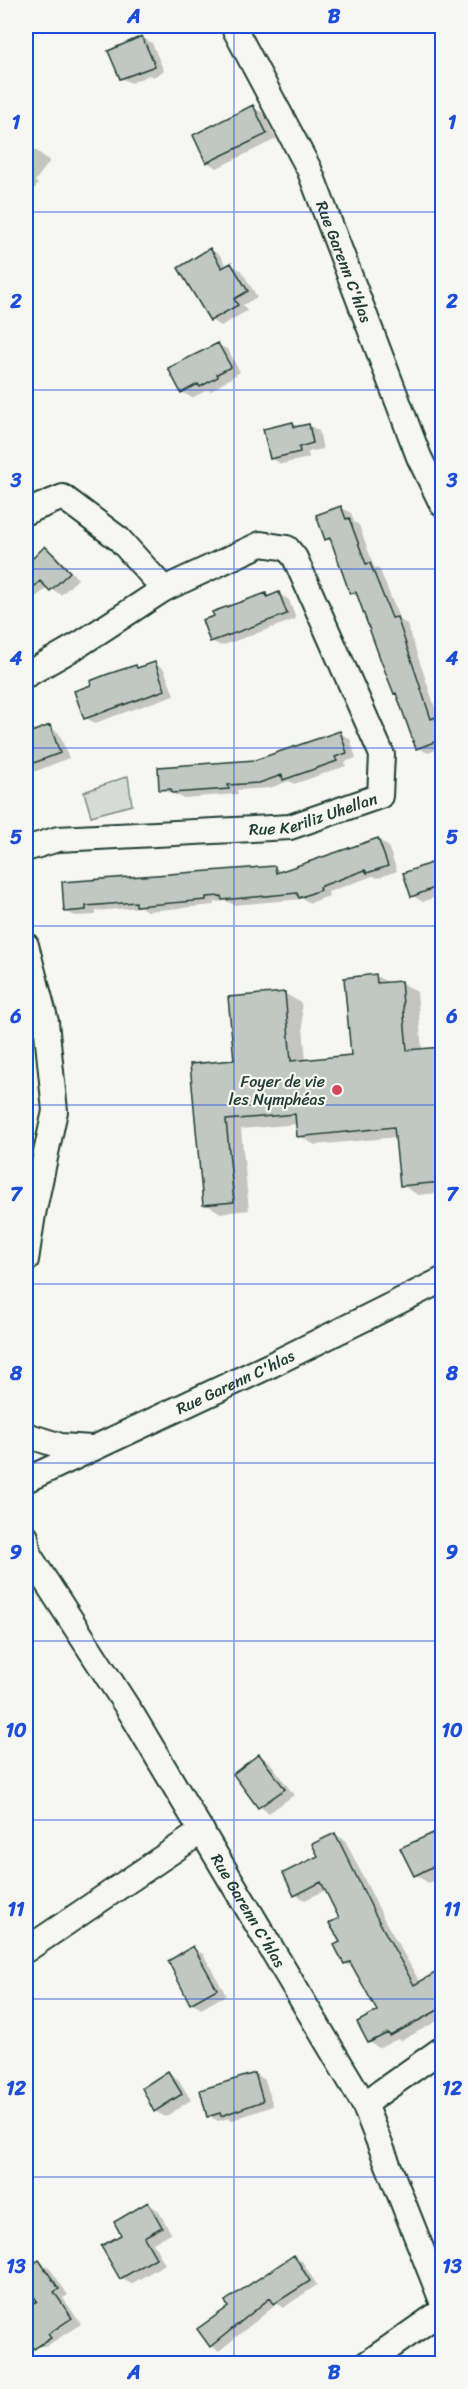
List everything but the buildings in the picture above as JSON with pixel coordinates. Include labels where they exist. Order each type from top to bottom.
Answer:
[{"type":"street","name":"Rue Garenn C'hlas","points":[[233,26],[309,169],[419,457],[442,504]]},
{"type":"street","points":[[26,512],[63,497],[119,539],[164,589]]},
{"type":"street","name":"Rue Keriliz Uhellan","points":[[26,675],[80,644],[164,589],[261,544],[286,548],[295,558],[382,755],[380,796],[290,827],[58,839],[26,849]]},
{"type":"street","points":[[26,945],[46,1022],[55,1111],[33,1214],[26,1260]]},
{"type":"street","name":"Rue Garenn C'hlas","points":[[26,1480],[271,1365],[442,1280]]},
{"type":"street","points":[[26,1435],[61,1446],[94,1448]]},
{"type":"street","name":"Rue Garenn C'hlas","points":[[26,1537],[29,1555],[133,1716],[364,2104],[442,2301]]},
{"type":"street","points":[[26,1950],[202,1831]]},
{"type":"street","points":[[364,2104],[442,2049]]},
{"type":"street","points":[[366,2364],[442,2311]]},
{"type":"shaded area","points":[[128,776],[132,805],[91,816],[84,792]]},
{"type":"place","name":"Foyer de vie les Nymphéas","points":[[337,1090]]}]
